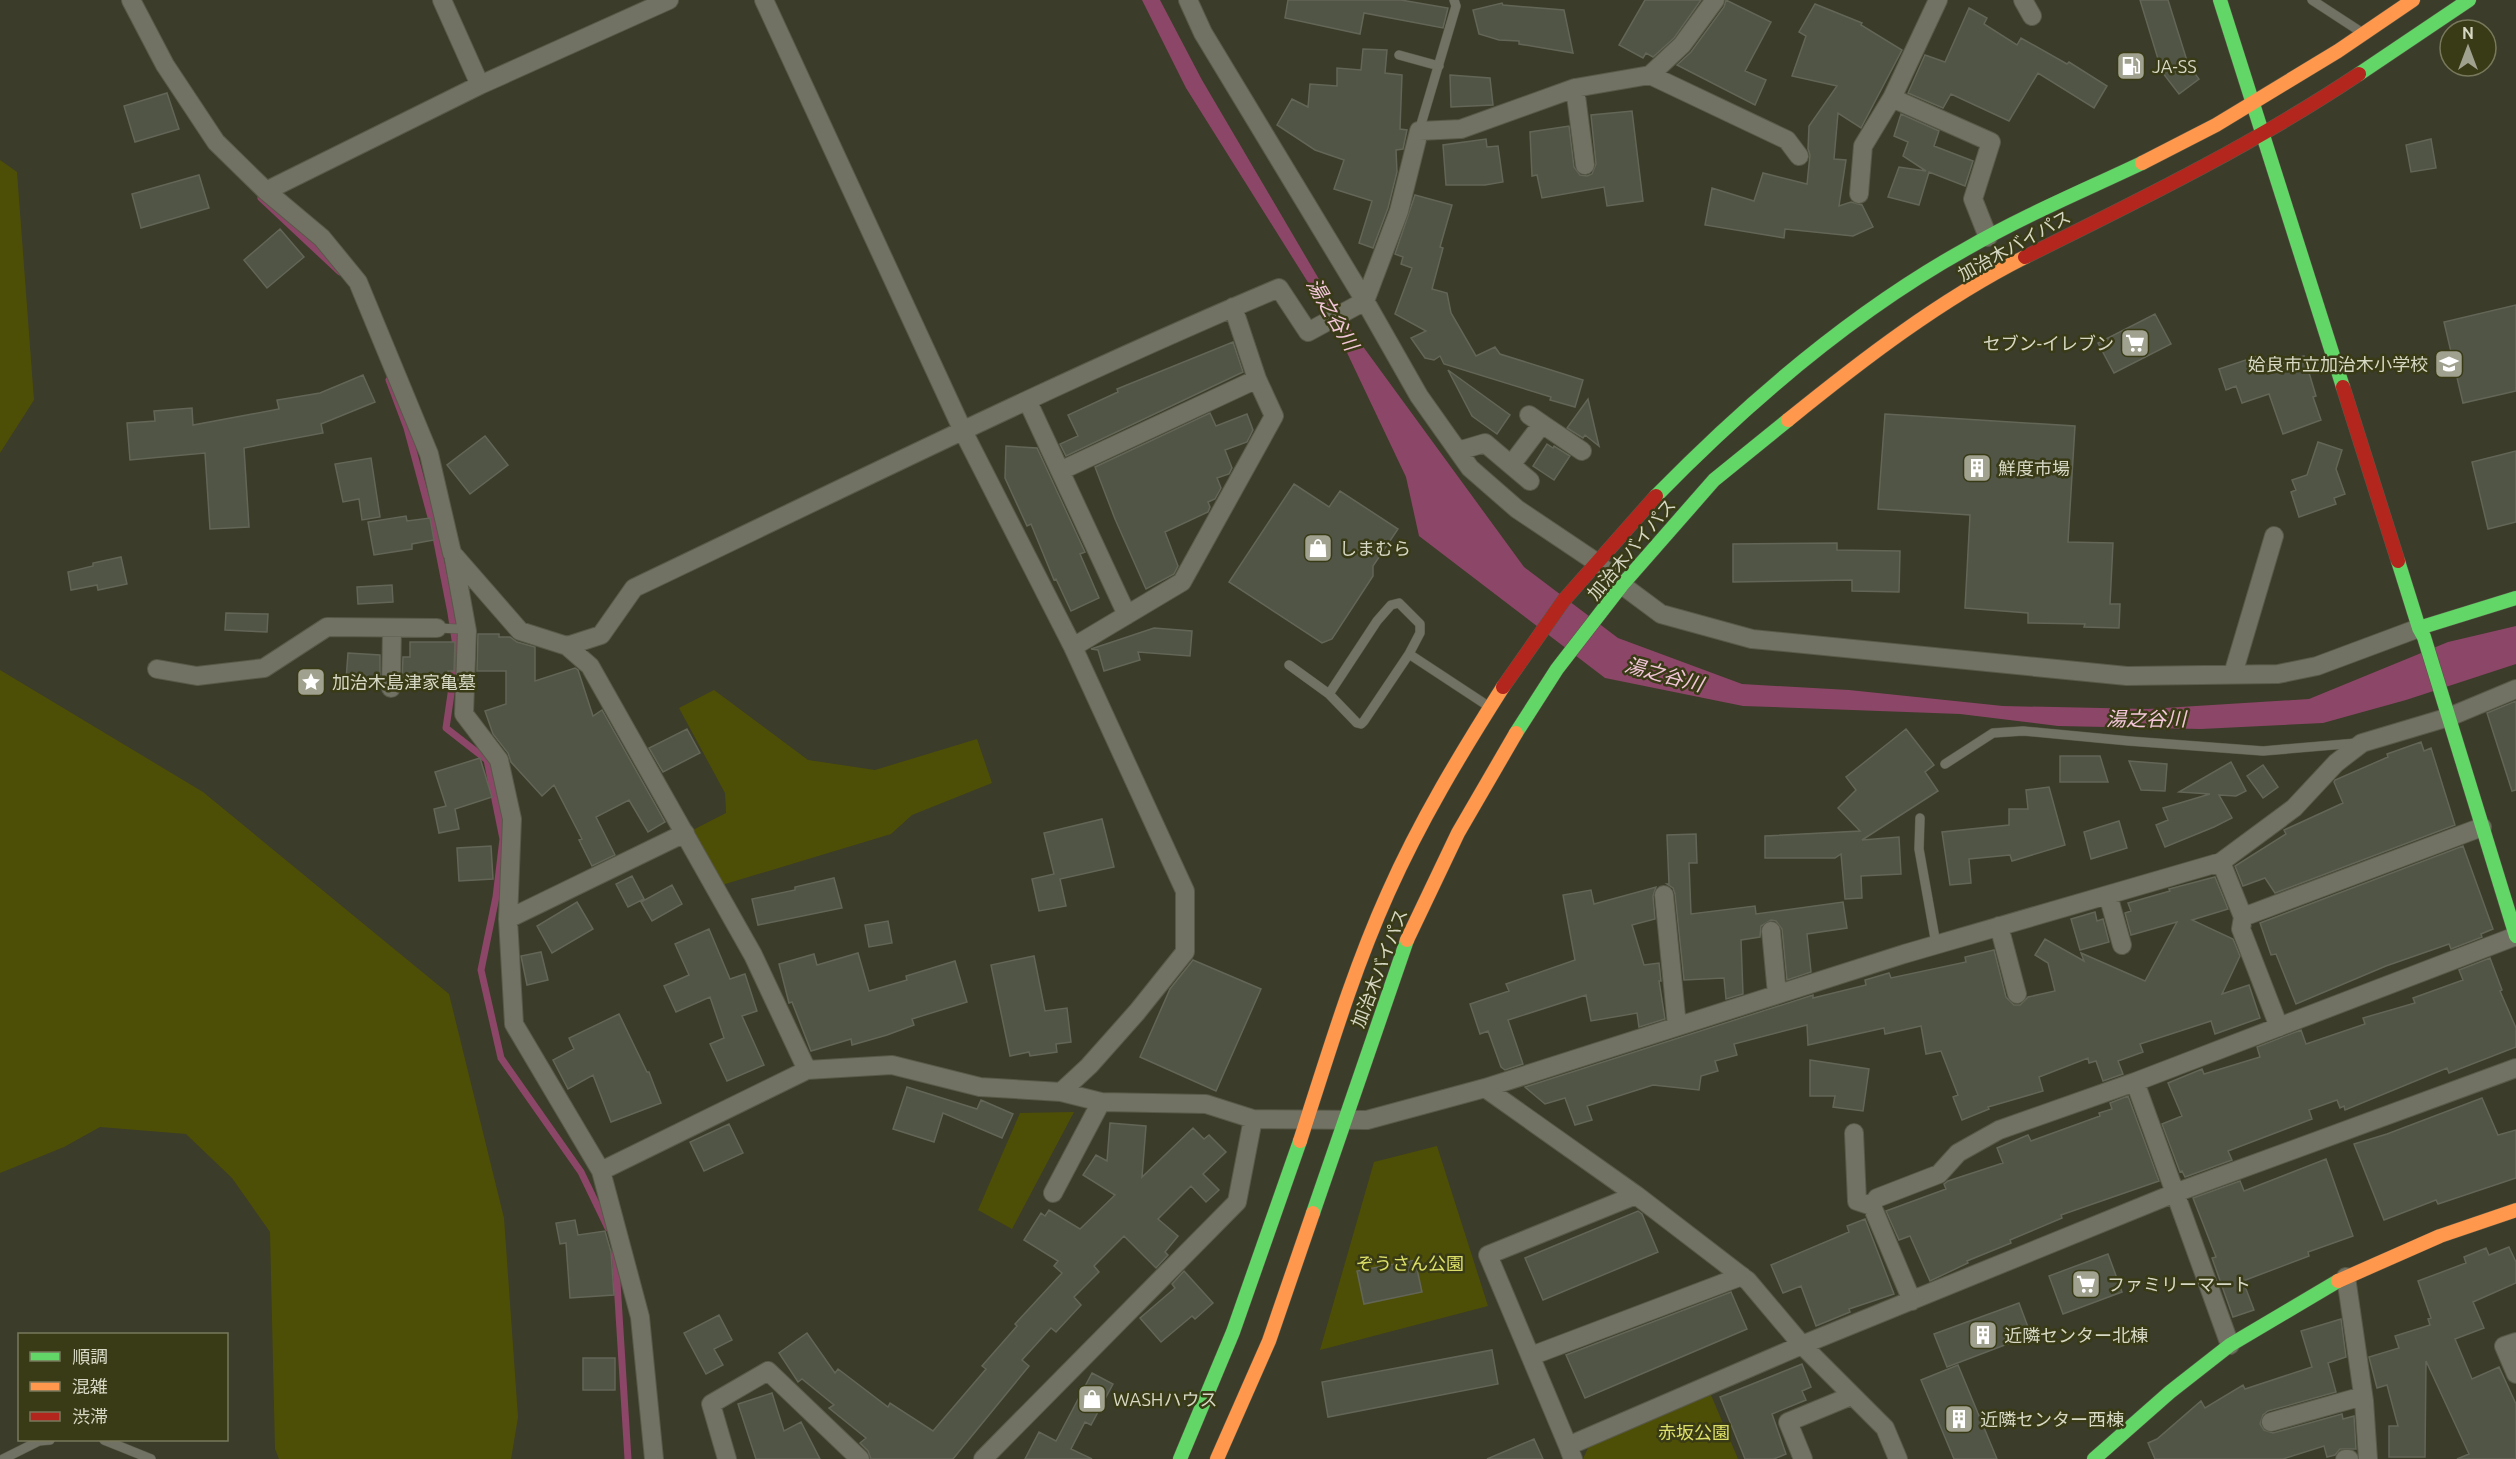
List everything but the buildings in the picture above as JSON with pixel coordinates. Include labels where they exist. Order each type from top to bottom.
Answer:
[{"type":"main road","points":[[2220,0],[2516,936]]},
{"type":"main road","name":"加治木バイパス","points":[[1180,1459],[1209,1396],[1240,1316],[1370,937],[1412,842],[1443,784],[1489,707],[1528,649],[1596,562],[1653,497],[1706,446],[1806,358],[1887,299],[1988,237],[2204,133],[2366,35],[2413,0]]},
{"type":"main road","name":"加治木バイパス","points":[[1217,1459],[1269,1341],[1404,946],[1420,909],[1463,823],[1514,736],[1557,669],[1622,585],[1714,480],[1827,388],[1897,336],[2000,270],[2217,161],[2308,108],[2469,0]]},
{"type":"main road","points":[[2421,633],[2516,598]]},
{"type":"main road","points":[[2094,1459],[2170,1392],[2230,1345],[2346,1277],[2440,1236],[2516,1210]]},
{"type":"street","points":[[130,0],[165,65],[216,142],[266,191],[322,238],[358,282],[429,454],[452,553],[463,630],[464,714],[499,760],[512,819],[508,919],[514,1024],[601,1171],[640,1317],[654,1459]]},
{"type":"street","points":[[442,0],[480,86]]},
{"type":"street","points":[[266,191],[480,86],[669,0]]},
{"type":"street","points":[[764,0],[963,431],[1073,647],[1185,891],[1185,952],[1121,1030],[1089,1066],[1061,1092]]},
{"type":"street","points":[[1188,0],[1203,33],[1365,301],[1419,396],[1470,468],[1517,509],[1596,562],[1661,615],[1752,639],[2127,676],[2278,674],[2317,666],[2421,633]]},
{"type":"street","points":[[567,646],[601,635],[634,588],[963,431],[1233,307],[1279,288],[1308,332],[1365,301],[1399,211],[1419,131],[1461,129],[1575,88],[1650,75],[1682,45],[1715,0]]},
{"type":"street","points":[[1859,194],[1863,146],[1892,98],[1938,0]]},
{"type":"street","points":[[2023,0],[2032,16]]},
{"type":"street","points":[[1650,75],[1787,140],[1799,156]]},
{"type":"street","points":[[1575,88],[1585,165]]},
{"type":"street","points":[[1892,98],[1991,142],[1973,199],[1988,237]]},
{"type":"street","points":[[1073,647],[1182,582],[1274,416],[1257,379],[1233,307]]},
{"type":"street","points":[[1060,471],[1257,379]]},
{"type":"street","points":[[1028,402],[1126,615]]},
{"type":"street","points":[[1511,465],[1536,419],[1582,451]]},
{"type":"street","points":[[1458,451],[1485,443],[1530,481]]},
{"type":"street","points":[[2233,674],[2274,536]]},
{"type":"street","points":[[452,553],[520,631],[567,646],[590,666],[753,955],[807,1070]]},
{"type":"street","points":[[157,669],[197,676],[264,668],[327,627],[437,628]]},
{"type":"street","points":[[391,688],[392,628]]},
{"type":"street","points":[[601,1171],[807,1070],[892,1065],[980,1087],[1061,1092],[1101,1102],[1206,1104],[1253,1119],[1367,1120],[1485,1088],[1936,944],[2221,862],[2294,808],[2336,763],[2362,743],[2446,709],[2516,689]]},
{"type":"street","points":[[2243,917],[2482,827]]},
{"type":"street","points":[[508,919],[685,833]]},
{"type":"street","points":[[2221,862],[2243,917],[2241,929],[2279,1028]]},
{"type":"street","points":[[1664,895],[1677,1026]]},
{"type":"street","points":[[2108,895],[2122,945]]},
{"type":"street","points":[[2000,926],[2018,994]]},
{"type":"street","points":[[1771,931],[1777,994]]},
{"type":"street","points":[[1872,1206],[1877,1198],[1939,1174],[1958,1153],[1999,1130],[2279,1028],[2516,936]]},
{"type":"street","points":[[1636,1195],[1488,1255],[1570,1453],[1802,1346],[2175,1193],[2516,1068]]},
{"type":"street","points":[[2135,1082],[2230,1345]]},
{"type":"street","points":[[1485,1088],[1636,1195],[1742,1276],[1802,1346],[1886,1428],[1898,1459]]},
{"type":"street","points":[[1053,1192],[1101,1102]]},
{"type":"street","points":[[983,1459],[1237,1202],[1253,1119]]},
{"type":"street","points":[[1854,1133],[1857,1201],[1872,1206],[1912,1301]]},
{"type":"street","points":[[1531,1356],[1742,1276]]},
{"type":"street","points":[[2346,1277],[2363,1396],[2368,1459]]},
{"type":"street","points":[[2516,1342],[2504,1346],[2516,1374]]},
{"type":"street","points":[[727,1459],[711,1404],[768,1371],[860,1459]]},
{"type":"street","points":[[1803,1459],[1788,1422],[1851,1396]]},
{"type":"street","points":[[2271,1422],[2363,1396]]},
{"type":"lane","points":[[1419,131],[1440,66],[1456,6],[1454,0]]},
{"type":"lane","points":[[2312,0],[2366,35]]},
{"type":"lane","points":[[1399,55],[1440,66]]},
{"type":"lane","points":[[1289,665],[1329,694],[1357,723],[1361,724],[1409,654],[1420,633],[1420,624],[1399,603],[1390,605],[1377,621],[1329,694]]},
{"type":"lane","points":[[437,628],[463,630]]},
{"type":"lane","points":[[1409,654],[1489,707]]},
{"type":"lane","points":[[1945,764],[1993,733],[2023,731],[2263,750],[2362,743]]},
{"type":"lane","points":[[1920,818],[1919,849],[1936,944]]},
{"type":"lane","points":[[3,1459],[39,1441]]},
{"type":"lane","points":[[106,1441],[151,1459]]},
{"type":"green space","points":[[0,160],[17,172],[34,400],[0,453]]},
{"type":"green space","points":[[0,670],[203,792],[449,994],[504,1218],[518,1417],[511,1459],[279,1459],[275,1449],[270,1232],[232,1178],[186,1134],[100,1127],[64,1147],[0,1173]]},
{"type":"green space","points":[[714,690],[808,760],[875,770],[977,739],[992,783],[912,815],[891,834],[722,885],[691,831],[726,813],[725,793],[679,708]]},
{"type":"green space","points":[[1074,1112],[1012,1229],[978,1210],[1020,1113]]},
{"type":"green space","name":"ぞうさん公園","points":[[1437,1146],[1488,1306],[1320,1350],[1374,1162]]},
{"type":"green space","name":"赤坂公園","points":[[1711,1395],[1738,1459],[1583,1459],[1589,1446]]},
{"type":"water","name":"湯之谷川","points":[[1142,0],[1160,0],[1202,80],[1340,315],[1524,567],[1618,638],[1742,684],[1849,690],[2003,706],[2148,709],[2309,699],[2448,642],[2516,626],[2516,664],[2406,700],[2323,723],[2201,729],[2058,726],[1960,714],[1743,706],[1605,678],[1419,536],[1406,477],[1331,319],[1186,88]]},
{"type":"waterway","points":[[261,198],[340,272]]},
{"type":"waterway","points":[[389,380],[407,428],[435,532],[451,613],[457,653],[446,728],[487,760],[503,839],[496,897],[481,970],[501,1058],[581,1172],[608,1228]]},
{"type":"waterway","points":[[615,1250],[628,1459]]},
{"type":"traffic: fast","points":[[2220,0],[2343,387]]},
{"type":"traffic: fast","points":[[2359,74],[2469,0]]},
{"type":"traffic: fast","points":[[1656,496],[1764,394],[1802,362],[1883,301],[1988,237],[2142,163]]},
{"type":"traffic: fast","points":[[1516,733],[1557,669],[1622,585],[1714,480],[1788,420]]},
{"type":"traffic: fast","points":[[2398,561],[2419,628],[2424,637],[2516,936]]},
{"type":"traffic: fast","points":[[2419,628],[2516,598]]},
{"type":"traffic: fast","points":[[1313,1213],[1407,940]]},
{"type":"traffic: fast","points":[[1180,1459],[1233,1332],[1300,1141]]},
{"type":"traffic: fast","points":[[2094,1459],[2170,1392],[2230,1345],[2338,1281]]},
{"type":"traffic: slow","points":[[2142,163],[2216,125],[2338,51],[2413,0]]},
{"type":"traffic: slow","points":[[1788,420],[1902,332],[1963,292],[2025,257]]},
{"type":"traffic: slow","points":[[1300,1141],[1351,985],[1388,893],[1442,788],[1503,687]]},
{"type":"traffic: slow","points":[[1407,940],[1458,833],[1516,733]]},
{"type":"traffic: slow","points":[[2338,1281],[2440,1236],[2516,1210]]},
{"type":"traffic: slow","points":[[1217,1459],[1269,1341],[1313,1213]]},
{"type":"traffic: jam","points":[[2025,257],[2236,149],[2359,74]]},
{"type":"traffic: jam","points":[[2343,387],[2398,561]]},
{"type":"traffic: jam","points":[[1503,687],[1564,600],[1656,496]]},
{"type":"place","name":"JA-SS","points":[[2131,66]]},
{"type":"place","name":"セブン-イレブン","points":[[2135,343]]},
{"type":"place","name":"姶良市立加治木小学校","points":[[2449,364]]},
{"type":"place","name":"鮮度市場","points":[[1977,468]]},
{"type":"place","name":"しまむら","points":[[1318,548]]},
{"type":"place","name":"加治木島津家亀墓","points":[[311,682]]},
{"type":"place","name":"ファミリーマート","points":[[2086,1284]]},
{"type":"place","name":"近隣センター北棟","points":[[1983,1335]]},
{"type":"place","name":"WASHハウス","points":[[1092,1399]]},
{"type":"place","name":"近隣センター西棟","points":[[1959,1419]]}]
